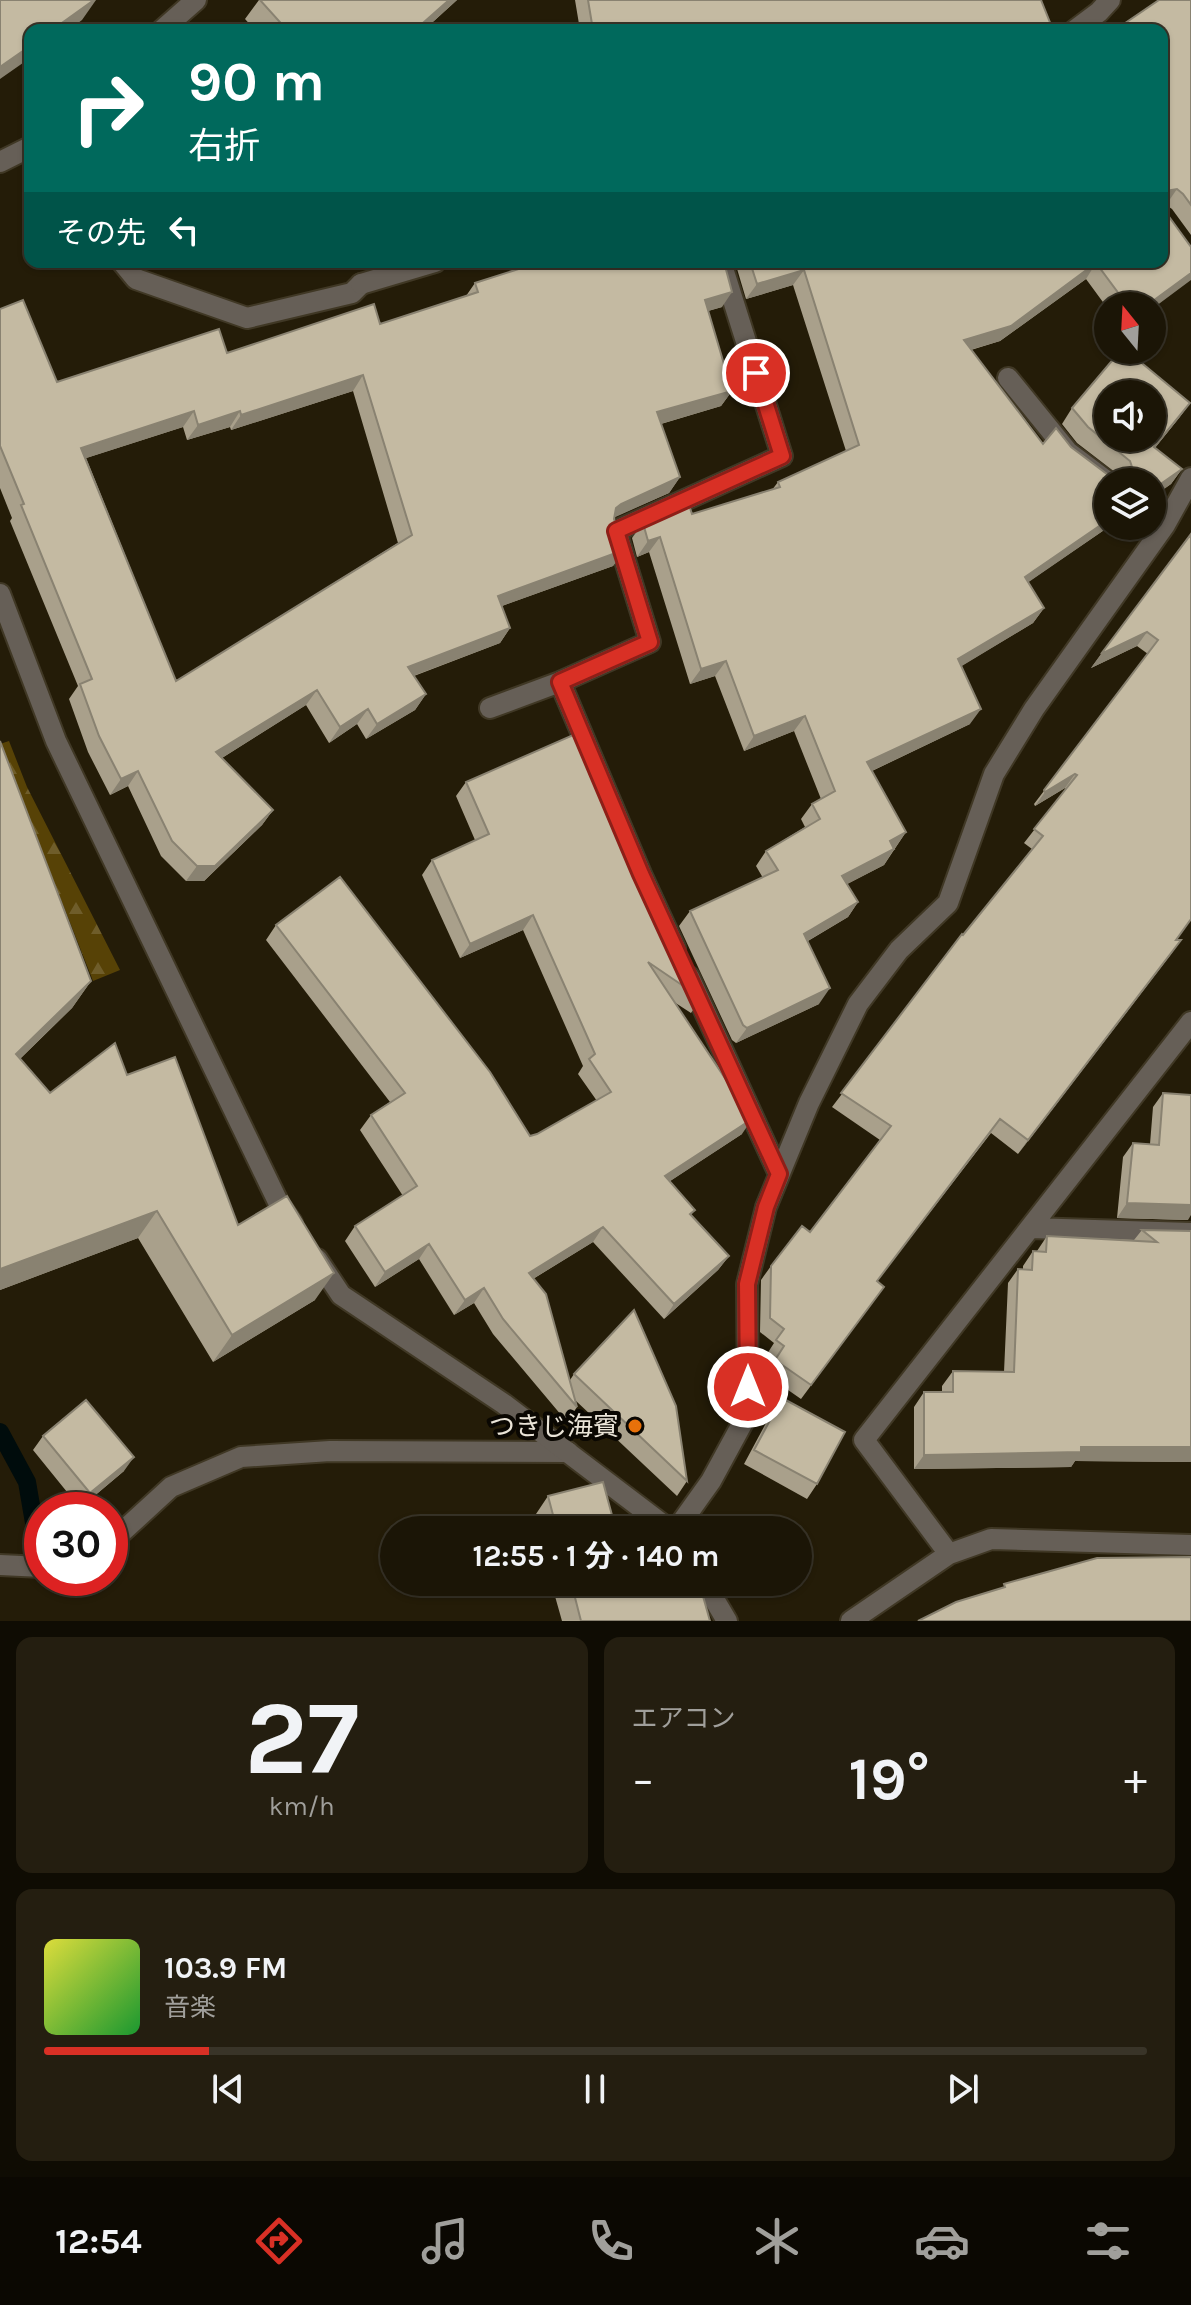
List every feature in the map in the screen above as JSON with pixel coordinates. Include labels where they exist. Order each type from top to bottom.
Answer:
[{"type":"street","points":[[169,24],[196,0]]},
{"type":"street","points":[[1083,24],[1110,0]]},
{"type":"street","points":[[0,162],[24,153]]},
{"type":"street","points":[[127,268],[136,279],[247,318],[352,293],[361,284],[415,268]]},
{"type":"street","points":[[490,708],[560,682],[650,642],[616,531],[782,456],[723,268]]},
{"type":"street","points":[[1008,378],[1068,452],[1094,472]]},
{"type":"street","points":[[1166,510],[1191,478]]},
{"type":"street","points":[[684,1516],[711,1481],[748,1413],[747,1284],[766,1207],[809,1103],[858,1004],[899,950],[948,903],[994,774],[1145,540]]},
{"type":"street","points":[[0,594],[56,741],[280,1206],[341,1295],[504,1404],[654,1516]]},
{"type":"street","points":[[560,682],[641,874],[779,1174]]},
{"type":"street","points":[[949,1554],[864,1440],[1191,1022]]},
{"type":"street","points":[[1030,1228],[1191,1233]]},
{"type":"street","points":[[128,1526],[171,1487],[241,1457],[330,1451],[568,1452]]},
{"type":"street","points":[[851,1621],[949,1554],[991,1539],[1191,1545]]},
{"type":"street","points":[[0,1565],[24,1566]]},
{"type":"street","points":[[712,1596],[727,1621]]},
{"type":"green space","points":[[9,741],[27,787],[120,970],[93,981],[0,744]]},
{"type":"building","points":[[0,0],[94,0],[60,24],[24,24],[24,50],[0,67]]},
{"type":"building","points":[[260,0],[449,0],[422,24],[282,24]]},
{"type":"building","points":[[588,0],[1041,0],[1051,24],[592,24]]},
{"type":"building","points":[[1159,0],[1191,0],[1191,205],[1177,189],[1168,191],[1168,24],[1124,24]]},
{"type":"building","points":[[1168,215],[1191,247],[1191,273],[1165,292],[1118,292],[1100,268],[1168,268]]},
{"type":"building","points":[[521,268],[726,268],[732,292],[705,300],[732,391],[657,412],[680,477],[616,508],[614,519],[624,550],[498,596],[510,628],[408,667],[426,694],[377,724],[368,709],[340,727],[317,690],[216,752],[273,810],[215,866],[197,866],[172,841],[138,771],[121,779],[99,736],[80,684],[92,679],[0,446],[0,309],[23,300],[57,382],[219,329],[227,353],[374,304],[380,324],[478,292],[475,283]],"holes":[[[363,375],[412,535],[176,681],[81,448],[194,411],[198,425],[240,411],[241,415]]]},
{"type":"building","points":[[752,268],[1089,268],[1011,326],[964,340],[1043,444],[1056,428],[1071,447],[1099,468],[1094,468],[1094,530],[1025,577],[1044,608],[958,659],[981,709],[867,762],[906,832],[890,841],[894,849],[842,876],[858,902],[804,934],[830,988],[747,1028],[690,911],[778,870],[766,851],[820,819],[812,804],[835,791],[805,716],[754,736],[726,661],[701,669],[660,537],[648,541],[643,523],[688,502],[692,514],[780,487],[778,482],[859,445],[804,270],[757,284]]},
{"type":"building","points":[[1109,364],[1143,364],[1162,380],[1096,380]]},
{"type":"building","points":[[1094,382],[1094,432],[1072,408]]},
{"type":"building","points":[[1166,383],[1190,403],[1166,432]]},
{"type":"building","points":[[1119,452],[1160,452],[1182,469],[1166,480],[1166,468],[1132,468],[1130,461]]},
{"type":"building","points":[[1191,534],[1191,919],[1176,940],[1181,940],[1028,1140],[1000,1119],[877,1281],[884,1287],[811,1385],[775,1360],[784,1346],[776,1340],[784,1329],[770,1318],[771,1266],[802,1226],[810,1232],[891,1126],[841,1093],[962,934],[1043,836],[1034,829],[1077,775],[1044,790],[1158,640],[1147,632],[1101,654]]},
{"type":"building","points":[[580,732],[614,810],[606,813],[656,927],[666,922],[701,998],[648,962],[752,1119],[665,1176],[695,1210],[690,1214],[729,1256],[674,1304],[603,1227],[529,1273],[546,1294],[577,1407],[503,1319],[484,1288],[465,1300],[429,1244],[385,1272],[355,1226],[417,1186],[371,1115],[405,1093],[276,925],[340,877],[490,1072],[530,1136],[611,1092],[589,1059],[595,1054],[533,915],[470,944],[432,860],[489,834],[466,782]]},
{"type":"building","points":[[0,741],[91,981],[16,1054],[50,1093],[115,1043],[127,1075],[175,1057],[238,1225],[287,1196],[334,1273],[232,1335],[157,1211],[0,1269]]},
{"type":"building","points":[[1163,1093],[1191,1095],[1191,1205],[1127,1203],[1133,1143],[1159,1145]]},
{"type":"building","points":[[1142,1230],[1191,1231],[1191,1447],[1081,1447],[1081,1452],[924,1455],[924,1392],[953,1392],[953,1371],[1014,1372],[1018,1269],[1032,1270],[1033,1251],[1046,1252],[1047,1236],[1157,1242]]},
{"type":"building","points":[[634,1310],[676,1406],[687,1481],[574,1374]]},
{"type":"building","points":[[782,1398],[845,1432],[817,1484],[754,1450]]},
{"type":"building","points":[[86,1400],[134,1457],[89,1492],[43,1436]]},
{"type":"building","points":[[603,1482],[612,1516],[553,1516],[548,1496]]},
{"type":"building","points":[[1191,1557],[1191,1621],[918,1621],[956,1602],[1005,1587],[1004,1584],[1097,1558]]},
{"type":"building","points":[[575,1596],[703,1596],[710,1621],[581,1621]]},
{"type":"waterway","points":[[0,1432],[27,1482],[29,1492]]},
{"type":"place","name":"つきじ海賓","points":[[635,1426]]},
{"type":"route","points":[[748,1387],[747,1284],[766,1207],[779,1174],[641,874],[560,682],[650,642],[616,531],[782,456],[756,373]]}]
